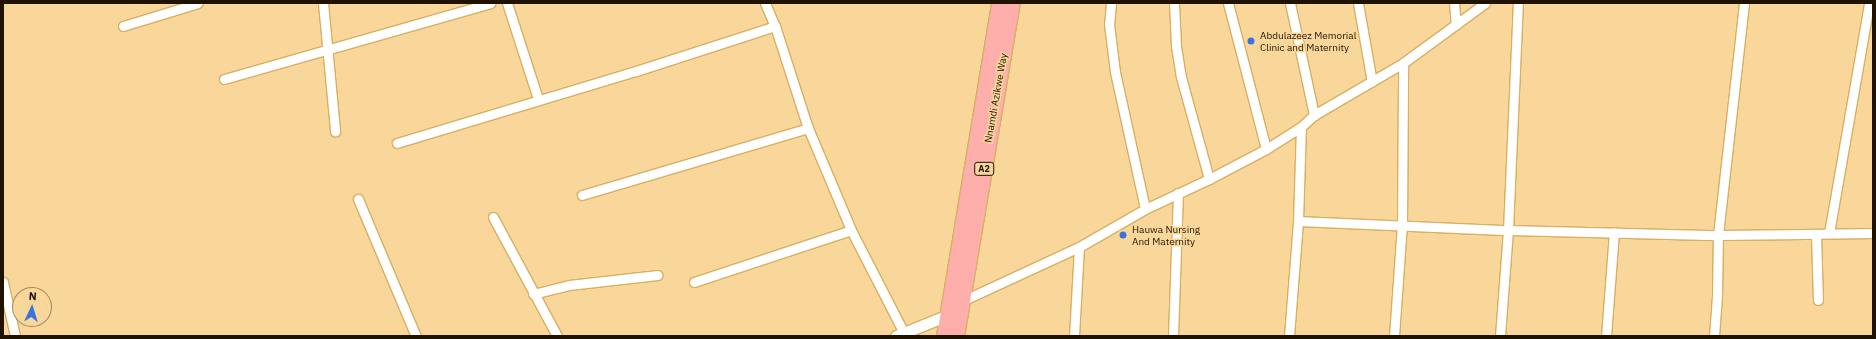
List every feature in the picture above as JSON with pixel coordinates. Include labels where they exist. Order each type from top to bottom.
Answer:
[{"type":"highway","name":"Nnamdi Azikwe Way","points":[[944,336],[999,3]]},
{"type":"highway","name":"Nnamdi Azikwe Way","points":[[956,336],[1012,3]]},
{"type":"street","points":[[123,26],[198,3]]},
{"type":"street","points":[[323,3],[335,131]]},
{"type":"street","points":[[224,79],[327,51],[490,3]]},
{"type":"street","points":[[507,3],[538,100]]},
{"type":"street","points":[[765,3],[775,26],[808,128],[851,230],[900,334],[948,314]]},
{"type":"street","points":[[1111,3],[1109,24],[1115,72],[1145,209]]},
{"type":"street","points":[[1174,3],[1176,46],[1181,77],[1209,179]]},
{"type":"street","points":[[1228,3],[1266,149]]},
{"type":"street","points":[[1290,3],[1314,115]]},
{"type":"street","points":[[1358,3],[1372,82]]},
{"type":"street","points":[[1454,3],[1456,25]]},
{"type":"street","points":[[962,301],[1080,247],[1145,209],[1209,179],[1266,149],[1301,127],[1314,115],[1403,64],[1485,3]]},
{"type":"street","points":[[1500,336],[1508,230],[1518,3]]},
{"type":"street","points":[[1714,336],[1717,296],[1718,235],[1744,3]]},
{"type":"street","points":[[1829,233],[1870,3]]},
{"type":"street","points":[[397,143],[636,71],[775,26]]},
{"type":"street","points":[[1394,336],[1402,225],[1403,64]]},
{"type":"street","points":[[1289,336],[1298,221],[1301,127]]},
{"type":"street","points":[[582,195],[808,128]]},
{"type":"street","points":[[1173,336],[1178,193]]},
{"type":"street","points":[[358,199],[416,336]]},
{"type":"street","points":[[493,217],[533,294],[557,336]]},
{"type":"street","points":[[1298,221],[1508,230],[1718,235],[1873,233]]},
{"type":"street","points":[[694,282],[851,230]]},
{"type":"street","points":[[1606,336],[1614,232]]},
{"type":"street","points":[[1816,234],[1818,300]]},
{"type":"street","points":[[1074,336],[1080,247]]},
{"type":"street","points":[[533,294],[570,285],[657,275]]},
{"type":"street","points":[[3,282],[15,336]]},
{"type":"place","name":"Abdulazeez Memorial Clinic and Maternity","points":[[1251,41]]},
{"type":"place","name":"Hauwa Nursing And Maternity","points":[[1123,235]]}]
